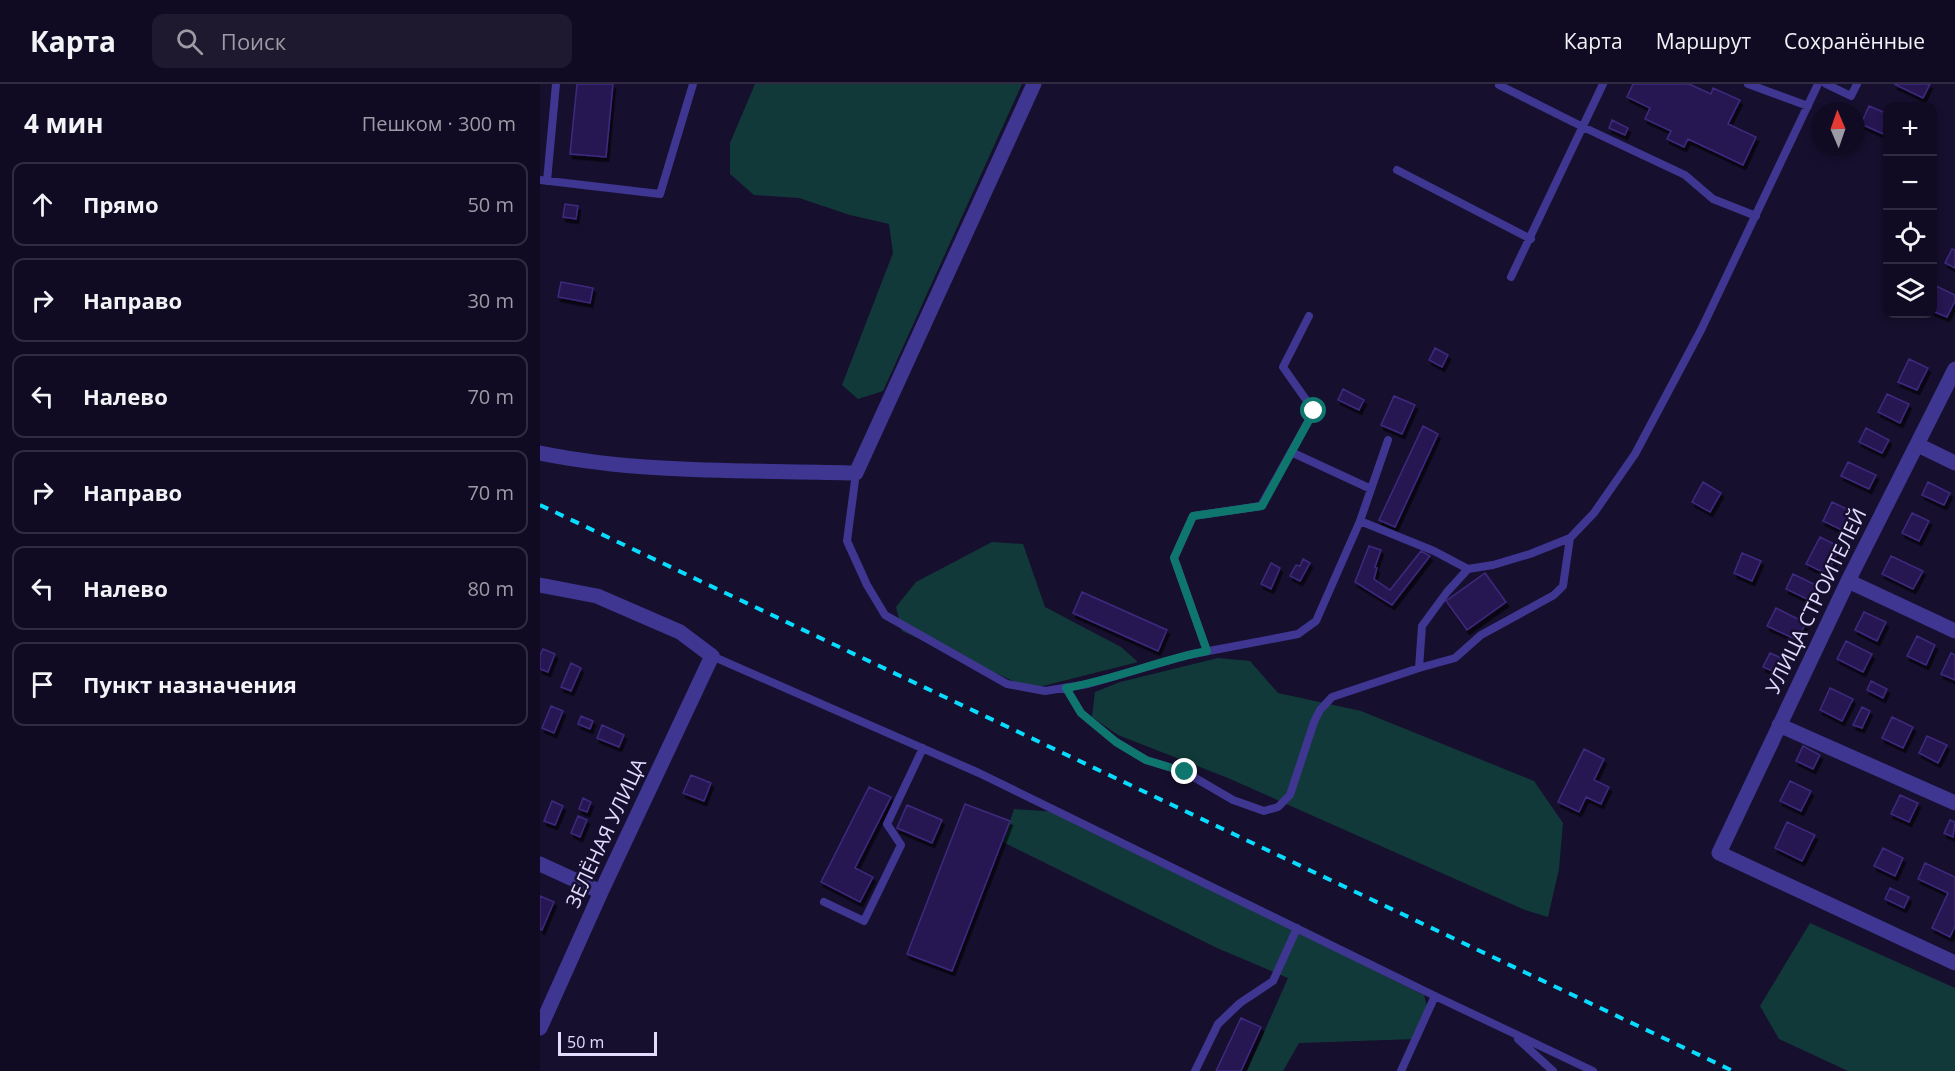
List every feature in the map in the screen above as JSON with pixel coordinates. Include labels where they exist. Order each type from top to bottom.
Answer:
[{"type":"street","points":[[540,453],[572,459],[655,467],[856,473],[1034,84]]},
{"type":"street","name":"УЛИЦА СТРОИТЕЛЕЙ","points":[[1955,369],[1848,581],[1719,853],[1955,963]]},
{"type":"street","points":[[1918,445],[1955,463]]},
{"type":"street","points":[[1848,581],[1955,631]]},
{"type":"street","points":[[540,585],[597,596],[681,632],[712,656]]},
{"type":"street","name":"ЗЕЛЁНАЯ УЛИЦА","points":[[540,1028],[712,656]]},
{"type":"street","points":[[1779,725],[1955,803]]},
{"type":"street","points":[[540,864],[601,892]]},
{"type":"lane","points":[[556,84],[544,180],[660,194],[693,84]]},
{"type":"lane","points":[[1511,277],[1603,84]]},
{"type":"lane","points":[[1748,84],[1808,106]]},
{"type":"lane","points":[[1360,521],[1434,551],[1468,569],[1493,565],[1530,554],[1570,538],[1594,513],[1635,454],[1701,330],[1818,84]]},
{"type":"lane","points":[[1826,84],[1851,96],[1857,84]]},
{"type":"lane","points":[[1499,85],[1685,175],[1713,199],[1756,216]]},
{"type":"lane","points":[[1398,170],[1531,239]]},
{"type":"lane","points":[[1207,651],[1174,558],[1193,516],[1262,506],[1314,411],[1283,368],[1309,316]]},
{"type":"lane","points":[[856,473],[847,541],[867,585],[885,615],[1007,684],[1045,691],[1088,684],[1188,655],[1298,634],[1316,621],[1360,521],[1388,440]]},
{"type":"lane","points":[[1291,452],[1371,489]]},
{"type":"lane","points":[[1066,688],[1081,713],[1116,742],[1146,760],[1185,772],[1233,800],[1263,811],[1278,807],[1290,795],[1314,722],[1320,710],[1332,698],[1455,658],[1481,634],[1554,595],[1563,586],[1570,538]]},
{"type":"lane","points":[[1419,668],[1422,626],[1447,592],[1468,569]]},
{"type":"lane","points":[[712,656],[1040,802],[1593,1071]]},
{"type":"lane","points":[[824,902],[864,921],[901,845],[887,824],[923,748]]},
{"type":"lane","points":[[1195,1071],[1218,1024],[1240,1003],[1273,981],[1298,928]]},
{"type":"lane","points":[[1401,1071],[1435,996]]},
{"type":"lane","points":[[1513,1033],[1550,1070]]},
{"type":"green space","points":[[755,84],[1022,84],[883,391],[858,399],[842,385],[893,253],[889,224],[850,215],[799,198],[754,195],[730,174],[730,143]]},
{"type":"green space","points":[[992,542],[1023,544],[1045,607],[1121,647],[1138,662],[1031,689],[902,631],[896,607],[916,582]]},
{"type":"green space","points":[[1218,658],[1250,661],[1278,693],[1361,711],[1534,781],[1563,823],[1559,869],[1548,917],[1525,910],[1228,778],[1118,735],[1092,717],[1095,692],[1120,682]]},
{"type":"green space","points":[[1014,809],[1060,812],[1424,995],[1429,1013],[1417,1039],[1299,1043],[1283,1071],[1247,1071],[1288,978],[1217,948],[1003,842]]},
{"type":"green space","points":[[1810,923],[1955,988],[1955,1071],[1848,1071],[1779,1039],[1760,1006]]},
{"type":"building","points":[[577,84],[613,84],[606,157],[570,154]]},
{"type":"building","points":[[1633,84],[1689,84],[1711,94],[1713,88],[1740,100],[1728,124],[1756,137],[1743,165],[1688,139],[1684,147],[1667,139],[1671,131],[1645,119],[1650,108],[1627,97]]},
{"type":"building","points":[[1894,84],[1930,84],[1923,98]]},
{"type":"building","points":[[1869,106],[1883,112],[1883,134],[1865,126],[1865,115]]},
{"type":"building","points":[[1612,120],[1628,128],[1625,135],[1609,128]]},
{"type":"building","points":[[565,204],[578,206],[576,219],[563,217]]},
{"type":"building","points":[[1952,249],[1955,250],[1955,268],[1945,263]]},
{"type":"building","points":[[561,282],[593,288],[590,303],[558,297]]},
{"type":"building","points":[[1937,286],[1955,295],[1955,301],[1947,317],[1937,313]]},
{"type":"building","points":[[1435,348],[1448,355],[1442,367],[1429,360]]},
{"type":"building","points":[[1909,359],[1928,368],[1917,390],[1898,382]]},
{"type":"building","points":[[1343,389],[1364,400],[1359,410],[1338,400]]},
{"type":"building","points":[[1887,394],[1909,404],[1900,423],[1878,412]]},
{"type":"building","points":[[1394,396],[1415,405],[1402,434],[1381,425]]},
{"type":"building","points":[[1423,426],[1438,434],[1395,527],[1379,520]]},
{"type":"building","points":[[1866,428],[1889,440],[1882,453],[1859,442]]},
{"type":"building","points":[[1848,462],[1876,475],[1869,489],[1841,476]]},
{"type":"building","points":[[1703,482],[1721,493],[1710,512],[1692,502]]},
{"type":"building","points":[[1928,482],[1950,493],[1944,505],[1922,495]]},
{"type":"building","points":[[1832,502],[1855,513],[1846,532],[1823,521]]},
{"type":"building","points":[[1912,513],[1929,521],[1919,541],[1902,533]]},
{"type":"building","points":[[1820,537],[1840,547],[1827,574],[1806,564]]},
{"type":"building","points":[[1369,546],[1381,550],[1375,567],[1377,568],[1374,579],[1390,590],[1421,551],[1430,556],[1392,605],[1355,582]]},
{"type":"building","points":[[1742,553],[1761,561],[1752,581],[1734,573]]},
{"type":"building","points":[[1891,556],[1923,571],[1913,589],[1882,574]]},
{"type":"building","points":[[1303,559],[1310,563],[1300,581],[1290,576],[1296,565],[1300,566]]},
{"type":"building","points":[[1271,563],[1280,568],[1271,589],[1261,584]]},
{"type":"building","points":[[1485,573],[1506,602],[1467,630],[1446,601]]},
{"type":"building","points":[[1793,574],[1820,587],[1813,602],[1786,589]]},
{"type":"building","points":[[1082,592],[1167,630],[1158,651],[1073,613]]},
{"type":"building","points":[[1776,608],[1806,623],[1797,640],[1767,626]]},
{"type":"building","points":[[1864,612],[1886,622],[1877,641],[1855,630]]},
{"type":"building","points":[[1917,636],[1935,645],[1926,665],[1907,656]]},
{"type":"building","points":[[1846,641],[1872,654],[1863,672],[1837,659]]},
{"type":"building","points":[[543,649],[555,654],[548,672],[540,669],[540,655]]},
{"type":"building","points":[[1770,653],[1786,660],[1779,674],[1763,667]]},
{"type":"building","points":[[1951,653],[1955,655],[1955,680],[1941,674]]},
{"type":"building","points":[[571,663],[581,668],[571,691],[561,687]]},
{"type":"building","points":[[1871,681],[1887,689],[1883,698],[1867,690]]},
{"type":"building","points":[[1830,688],[1853,699],[1842,721],[1820,710]]},
{"type":"building","points":[[551,706],[563,711],[554,733],[542,728]]},
{"type":"building","points":[[1862,707],[1870,711],[1862,728],[1853,725]]},
{"type":"building","points":[[581,716],[593,721],[590,729],[578,724]]},
{"type":"building","points":[[1892,717],[1913,727],[1903,748],[1882,738]]},
{"type":"building","points":[[602,725],[624,735],[619,747],[597,738]]},
{"type":"building","points":[[1927,736],[1947,745],[1938,763],[1919,753]]},
{"type":"building","points":[[1803,746],[1820,755],[1813,769],[1796,761]]},
{"type":"building","points":[[1584,749],[1604,759],[1594,780],[1609,787],[1601,804],[1586,797],[1579,812],[1558,802]]},
{"type":"building","points":[[691,775],[711,783],[704,801],[683,793]]},
{"type":"building","points":[[1790,781],[1811,791],[1801,811],[1780,801]]},
{"type":"building","points":[[869,787],[891,797],[855,868],[873,877],[860,902],[821,882]]},
{"type":"building","points":[[1900,795],[1918,803],[1909,822],[1891,814]]},
{"type":"building","points":[[583,798],[591,802],[587,812],[579,809]]},
{"type":"building","points":[[552,801],[563,806],[555,825],[544,821]]},
{"type":"building","points":[[965,804],[1010,821],[952,971],[907,954]]},
{"type":"building","points":[[907,805],[942,820],[932,843],[897,828]]},
{"type":"building","points":[[578,816],[587,820],[580,837],[571,833]]},
{"type":"building","points":[[1950,820],[1955,822],[1953,837],[1944,833]]},
{"type":"building","points":[[1787,822],[1815,835],[1802,861],[1775,848]]},
{"type":"building","points":[[1883,848],[1903,858],[1895,876],[1874,866]]},
{"type":"building","points":[[1925,863],[1955,877],[1955,926],[1950,937],[1932,928],[1948,893],[1918,879]]},
{"type":"building","points":[[1890,888],[1909,897],[1904,908],[1885,899]]},
{"type":"building","points":[[540,896],[554,902],[542,930],[540,929]]},
{"type":"building","points":[[1241,1018],[1261,1027],[1241,1071],[1216,1071]]},
{"type":"railway","points":[[540,505],[1733,1071]]},
{"type":"route","points":[[1185,772],[1146,760],[1116,742],[1081,713],[1066,688],[1207,651],[1174,558],[1193,516],[1262,506],[1314,411]]}]
